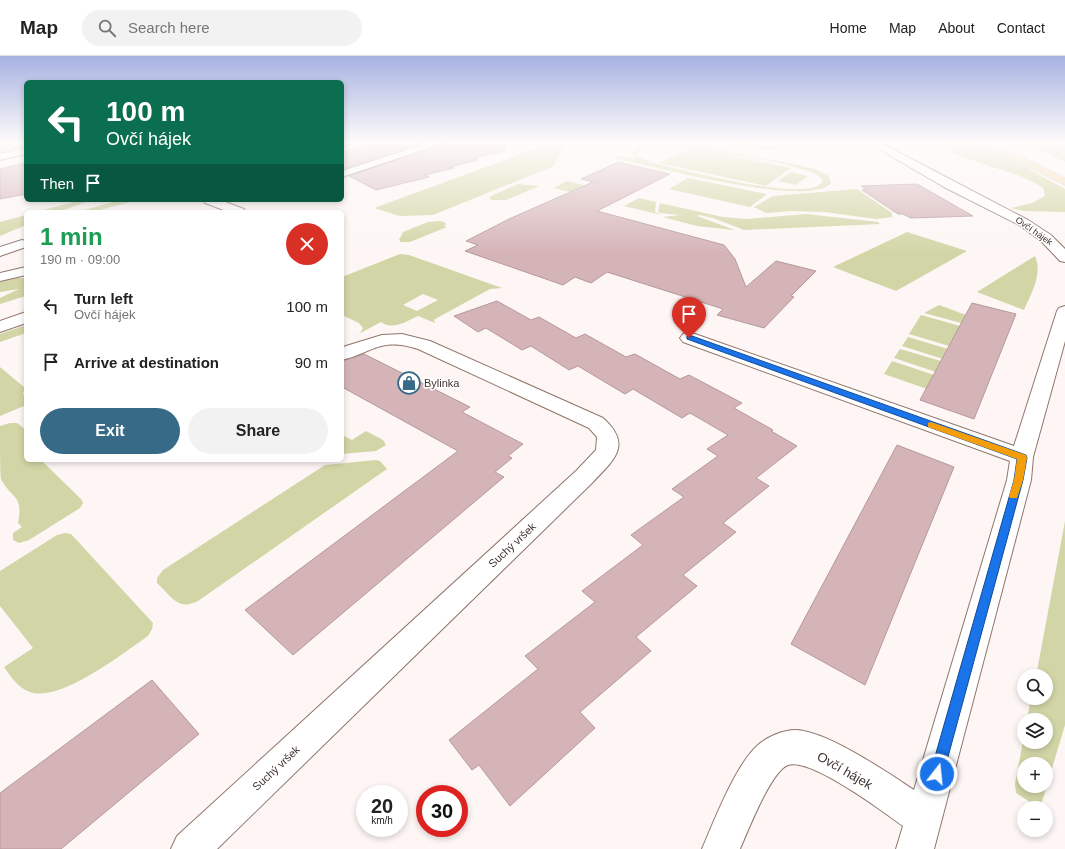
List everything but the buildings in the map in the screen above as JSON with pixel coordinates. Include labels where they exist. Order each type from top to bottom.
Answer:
[{"type":"street","name":"Ovčí hájek","points":[[939,179],[1018,219],[1052,243],[1065,258]]},
{"type":"street","points":[[214,202],[235,210]]},
{"type":"street","points":[[0,252],[22,244]]},
{"type":"street","points":[[0,277],[24,271]]},
{"type":"street","points":[[0,277],[24,274]]},
{"type":"street","name":"Ovčí hájek","points":[[721,849],[757,776],[768,758],[781,749],[796,747],[816,753],[836,762],[919,833],[1019,480],[1022,458],[1065,311]]},
{"type":"street","points":[[0,327],[24,319]]},
{"type":"street","points":[[689,338],[1022,458]]},
{"type":"street","name":"Suchý vršek","points":[[190,849],[578,482],[608,450],[609,439],[607,433],[596,423],[424,345],[403,339],[385,339],[368,343],[344,355]]},
{"type":"green space","points":[[453,179],[522,179],[433,215],[400,216],[374,208]]},
{"type":"green space","points":[[686,179],[693,179],[767,194],[750,207],[669,189]]},
{"type":"green space","points":[[707,179],[723,179],[772,187],[796,189],[814,187],[823,181],[821,179],[830,179],[831,183],[817,190],[793,191]]},
{"type":"green space","points":[[733,179],[776,179],[766,186]]},
{"type":"green space","points":[[781,179],[804,179],[796,185],[778,181]]},
{"type":"green space","points":[[1025,179],[1047,179],[1065,189],[1065,212],[1023,211],[1011,208],[1032,203],[1045,196],[1043,188]]},
{"type":"green space","points":[[566,181],[584,185],[593,189],[581,195],[554,188]]},
{"type":"green space","points":[[518,184],[539,186],[506,200],[491,200],[489,197]]},
{"type":"green space","points":[[857,189],[892,213],[892,217],[876,219],[825,212],[791,211],[766,213],[754,207],[773,196]]},
{"type":"green space","points":[[639,198],[656,202],[655,212],[662,215],[624,206]]},
{"type":"green space","points":[[74,202],[86,202],[64,210],[44,210]]},
{"type":"green space","points":[[113,202],[130,202],[100,210],[84,210]]},
{"type":"green space","points":[[660,203],[723,217],[747,219],[806,214],[878,222],[880,224],[744,230],[713,218],[699,215],[697,216],[735,230],[697,226],[663,217],[680,215],[660,213],[658,211]]},
{"type":"green space","points":[[24,216],[24,226],[0,236],[0,222]]},
{"type":"green space","points":[[428,222],[444,222],[446,224],[444,226],[447,227],[410,242],[401,242],[399,240],[403,232]]},
{"type":"green space","points":[[907,232],[967,251],[896,291],[833,267]]},
{"type":"green space","points":[[400,254],[409,255],[502,288],[490,289],[437,318],[434,320],[435,323],[418,316],[400,324],[390,326],[381,322],[353,337],[360,333],[363,328],[359,323],[344,316],[344,276]],"holes":[[[423,294],[438,300],[417,311],[403,305]]]},
{"type":"green space","points":[[1035,256],[1038,270],[1037,277],[1024,310],[977,292]]},
{"type":"green space","points":[[14,278],[24,278],[24,297],[0,304],[0,298],[19,289],[0,292],[0,282]]},
{"type":"green space","points":[[939,305],[966,315],[961,323],[924,313]]},
{"type":"green space","points":[[921,315],[960,326],[949,346],[909,334]]},
{"type":"green space","points":[[24,326],[24,334],[0,342],[0,334]]},
{"type":"green space","points":[[908,337],[948,349],[943,359],[902,346]]},
{"type":"green space","points":[[900,349],[941,361],[936,372],[894,358]]},
{"type":"green space","points":[[892,361],[934,375],[927,389],[884,374]]},
{"type":"green space","points":[[0,367],[24,387],[24,406],[0,416]]},
{"type":"green space","points":[[10,423],[17,423],[24,428],[24,462],[43,462],[81,499],[83,503],[80,508],[29,540],[19,543],[13,540],[13,533],[22,527],[18,523],[18,502],[1,479],[0,426]]},
{"type":"green space","points":[[366,431],[383,440],[386,445],[376,451],[344,454],[344,436],[352,440]]},
{"type":"green space","points":[[376,460],[380,461],[387,469],[198,601],[191,604],[180,603],[171,597],[157,583],[157,578],[163,570],[325,465]]},
{"type":"green space","points":[[1065,521],[1065,725],[1053,765],[1053,757],[1020,757],[1022,749],[1053,749],[1053,713],[1028,713],[1030,705],[1053,705],[1053,669],[1037,669]]},
{"type":"green space","points":[[65,533],[71,534],[153,623],[152,629],[148,636],[108,664],[74,684],[58,690],[43,693],[30,692],[18,685],[4,667],[33,648],[0,606],[0,571],[57,535]]},
{"type":"green space","points":[[1017,773],[1017,793],[1045,793],[1042,801],[1028,801],[1016,793],[1015,784]]},
{"type":"slow traffic","points":[[931,425],[1022,458],[1019,480],[1014,496]]},
{"type":"place","name":"Bylinka","points":[[409,383]]},
{"type":"route","points":[[689,338],[1022,458],[1019,480],[1015,489],[937,774]]}]
